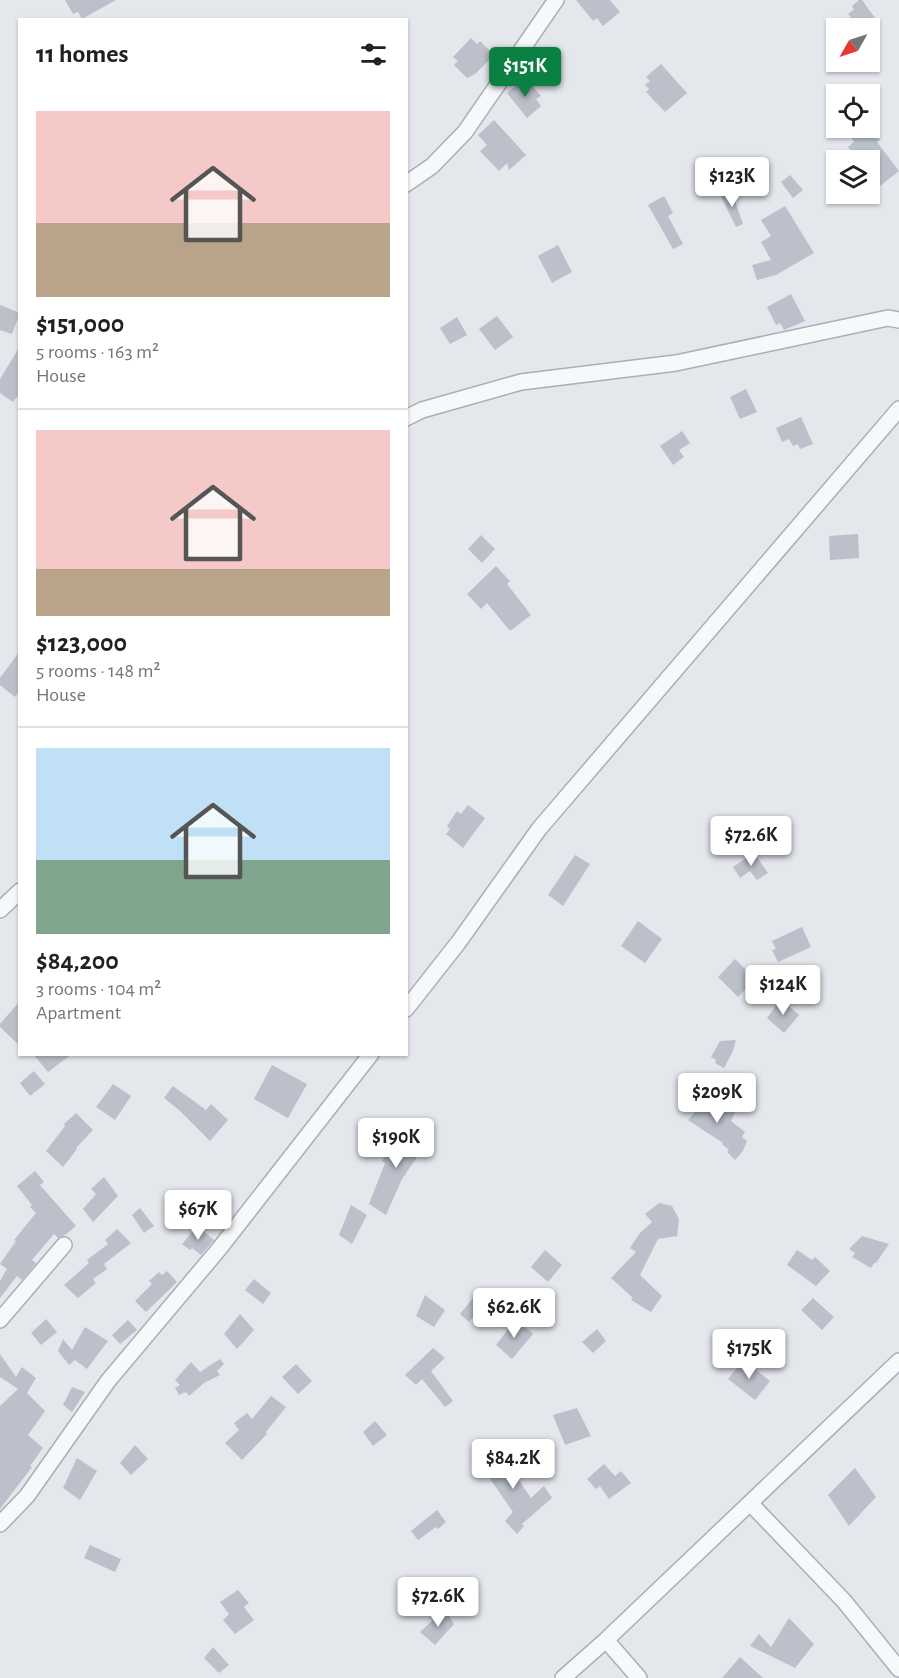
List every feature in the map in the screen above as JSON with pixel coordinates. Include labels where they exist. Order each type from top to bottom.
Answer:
[{"type":"street","points":[[408,182],[432,166],[465,132],[556,0]]},
{"type":"street","points":[[408,417],[422,410],[521,382],[676,363],[888,318],[899,320]]},
{"type":"street","points":[[408,1006],[458,943],[539,829],[899,409]]},
{"type":"street","points":[[0,910],[18,893]]},
{"type":"street","points":[[0,1524],[27,1496],[108,1382],[219,1249],[369,1056]]},
{"type":"street","points":[[0,1320],[64,1245]]},
{"type":"street","points":[[563,1678],[606,1640],[899,1361]]},
{"type":"street","points":[[750,1503],[844,1601],[899,1670]]},
{"type":"street","points":[[606,1640],[639,1678]]},
{"type":"building","points":[[65,0],[116,0],[84,18],[78,12],[73,14]]},
{"type":"building","points":[[576,0],[610,0],[620,12],[603,26],[597,18],[593,21]]},
{"type":"building","points":[[862,0],[875,18],[850,18],[848,14],[854,9],[852,6]]},
{"type":"building","points":[[471,38],[477,44],[480,41],[494,55],[475,74],[467,78],[454,65],[458,61],[453,57]]},
{"type":"building","points":[[661,64],[687,93],[665,112],[646,92],[649,89],[645,85],[650,81],[646,77]]},
{"type":"building","points":[[526,78],[541,96],[536,99],[541,106],[527,118],[507,93]]},
{"type":"building","points":[[494,120],[526,155],[509,170],[507,163],[499,171],[480,151],[487,145],[478,135]]},
{"type":"building","points":[[851,138],[878,138],[880,140],[877,142],[899,171],[880,186],[880,150],[850,150],[848,147],[854,142]]},
{"type":"building","points":[[737,173],[747,185],[736,192],[726,182]]},
{"type":"building","points":[[790,175],[803,190],[793,198],[781,182]]},
{"type":"building","points":[[731,190],[743,224],[736,227],[720,194]]},
{"type":"building","points":[[664,196],[673,213],[668,216],[683,244],[673,249],[648,205]]},
{"type":"building","points":[[785,206],[814,253],[776,275],[757,280],[752,265],[771,260],[761,242],[771,236],[761,220]]},
{"type":"building","points":[[558,245],[572,272],[552,283],[538,256]]},
{"type":"building","points":[[791,294],[805,321],[784,330],[780,323],[776,325],[767,307]]},
{"type":"building","points":[[0,305],[18,312],[12,334],[0,330]]},
{"type":"building","points":[[497,316],[513,337],[495,350],[479,329]]},
{"type":"building","points":[[457,317],[467,335],[450,344],[440,328]]},
{"type":"building","points":[[18,349],[18,396],[13,402],[0,393],[0,379]]},
{"type":"building","points":[[746,389],[757,412],[740,419],[730,397]]},
{"type":"building","points":[[801,417],[813,444],[800,449],[798,444],[793,446],[789,439],[782,442],[776,428]]},
{"type":"building","points":[[682,431],[690,443],[679,450],[684,457],[673,465],[660,446]]},
{"type":"building","points":[[858,534],[859,558],[830,560],[829,536]]},
{"type":"building","points":[[481,535],[495,549],[482,563],[468,549]]},
{"type":"building","points":[[496,566],[510,581],[507,584],[531,615],[510,631],[487,603],[481,609],[467,594]]},
{"type":"building","points":[[18,654],[18,693],[15,697],[0,685],[0,678]]},
{"type":"building","points":[[468,805],[485,818],[463,848],[446,834],[450,829],[447,826],[457,811],[461,814]]},
{"type":"building","points":[[754,853],[768,873],[757,880],[750,871],[740,878],[733,867]]},
{"type":"building","points":[[575,855],[590,864],[563,906],[548,895]]},
{"type":"building","points":[[638,921],[662,939],[645,963],[621,946]]},
{"type":"building","points":[[802,927],[811,947],[778,962],[772,950],[776,949],[772,941]]},
{"type":"building","points":[[735,959],[755,979],[738,997],[718,977]]},
{"type":"building","points":[[781,999],[799,1015],[784,1033],[767,1018]]},
{"type":"building","points":[[18,1003],[18,1044],[0,1027],[0,1024]]},
{"type":"building","points":[[736,1040],[724,1068],[715,1063],[716,1060],[711,1057],[720,1041]]},
{"type":"building","points":[[35,1056],[69,1056],[48,1072]]},
{"type":"building","points":[[272,1065],[307,1084],[288,1118],[254,1099]]},
{"type":"building","points":[[34,1071],[45,1084],[30,1096],[20,1083]]},
{"type":"building","points":[[113,1084],[131,1096],[115,1120],[96,1107]]},
{"type":"building","points":[[173,1086],[206,1110],[211,1104],[228,1120],[210,1141],[164,1098]]},
{"type":"building","points":[[689,1090],[714,1111],[725,1102],[735,1112],[731,1121],[745,1132],[742,1137],[747,1141],[743,1151],[735,1160],[727,1152],[729,1150],[723,1143],[688,1120],[695,1112],[681,1097]]},
{"type":"building","points":[[76,1113],[93,1130],[76,1148],[63,1167],[46,1151],[65,1126],[64,1124]]},
{"type":"building","points":[[401,1127],[426,1144],[402,1179],[386,1215],[369,1204],[385,1163],[382,1161]]},
{"type":"building","points":[[35,1171],[44,1182],[40,1185],[76,1226],[58,1238],[54,1234],[32,1260],[36,1263],[22,1280],[17,1276],[0,1298],[0,1281],[7,1269],[0,1264],[16,1241],[14,1240],[36,1213],[17,1186]]},
{"type":"building","points":[[104,1177],[118,1196],[93,1222],[83,1209],[96,1194],[91,1189]]},
{"type":"building","points":[[659,1203],[672,1206],[679,1219],[677,1236],[658,1239],[640,1275],[662,1296],[651,1312],[631,1300],[633,1298],[611,1278],[636,1252],[630,1248],[640,1233],[652,1222],[645,1214]]},
{"type":"building","points":[[351,1205],[367,1215],[352,1244],[339,1235]]},
{"type":"building","points":[[140,1208],[154,1226],[144,1233],[132,1215]]},
{"type":"building","points":[[197,1226],[214,1240],[201,1255],[182,1244]]},
{"type":"building","points":[[117,1229],[131,1243],[104,1264],[107,1269],[93,1279],[96,1283],[78,1298],[64,1285],[89,1263],[87,1260],[108,1244],[105,1240]]},
{"type":"building","points":[[862,1236],[889,1244],[871,1268],[852,1257],[855,1253],[849,1249]]},
{"type":"building","points":[[545,1250],[562,1265],[548,1282],[531,1267]]},
{"type":"building","points":[[797,1250],[812,1260],[815,1257],[830,1271],[816,1286],[787,1265]]},
{"type":"building","points":[[167,1271],[177,1282],[146,1312],[135,1301],[152,1284],[149,1281],[159,1272],[162,1275]]},
{"type":"building","points":[[254,1279],[271,1293],[263,1304],[245,1290]]},
{"type":"building","points":[[478,1292],[487,1300],[469,1322],[460,1314]]},
{"type":"building","points":[[425,1295],[445,1310],[434,1327],[416,1316]]},
{"type":"building","points":[[813,1298],[834,1317],[822,1330],[801,1310]]},
{"type":"building","points":[[240,1314],[254,1330],[237,1349],[224,1334]]},
{"type":"building","points":[[46,1319],[57,1332],[41,1345],[31,1333]]},
{"type":"building","points":[[516,1319],[533,1334],[512,1359],[496,1345]]},
{"type":"building","points":[[128,1320],[137,1330],[120,1344],[112,1335]]},
{"type":"building","points":[[85,1327],[108,1341],[87,1369],[75,1360],[69,1365],[58,1351],[63,1339],[72,1350]]},
{"type":"building","points":[[597,1329],[606,1341],[593,1353],[582,1342]]},
{"type":"building","points":[[433,1348],[445,1358],[431,1371],[453,1401],[445,1407],[422,1379],[416,1385],[405,1375]]},
{"type":"building","points":[[0,1354],[16,1377],[22,1367],[36,1378],[27,1393],[45,1411],[28,1435],[43,1448],[30,1466],[32,1467],[0,1509],[0,1406],[18,1389],[0,1377]]},
{"type":"building","points":[[220,1359],[224,1364],[217,1371],[220,1375],[204,1383],[189,1396],[186,1392],[179,1395],[175,1388],[180,1385],[175,1380],[191,1362],[200,1372]]},
{"type":"building","points":[[743,1360],[770,1381],[755,1400],[728,1379]]},
{"type":"building","points":[[296,1364],[312,1381],[298,1394],[282,1377]]},
{"type":"building","points":[[72,1387],[85,1392],[72,1412],[63,1405]]},
{"type":"building","points":[[271,1396],[286,1407],[266,1432],[267,1434],[242,1460],[225,1443],[239,1430],[234,1423],[247,1413],[252,1419]]},
{"type":"building","points":[[577,1408],[591,1436],[565,1445],[553,1415]]},
{"type":"building","points":[[375,1421],[387,1435],[373,1446],[363,1432]]},
{"type":"building","points":[[135,1445],[148,1459],[131,1475],[120,1463]]},
{"type":"building","points":[[496,1447],[531,1498],[544,1486],[552,1498],[522,1524],[524,1526],[517,1534],[505,1521],[513,1512],[477,1460]]},
{"type":"building","points":[[77,1458],[97,1471],[80,1500],[63,1488]]},
{"type":"building","points":[[604,1464],[615,1476],[621,1471],[631,1483],[609,1499],[600,1486],[596,1489],[587,1479]]},
{"type":"building","points":[[855,1468],[876,1497],[849,1526],[828,1495]]},
{"type":"building","points":[[437,1510],[446,1522],[418,1540],[411,1531]]},
{"type":"building","points":[[90,1545],[121,1559],[115,1572],[84,1558]]},
{"type":"building","points":[[238,1590],[249,1603],[244,1607],[254,1620],[235,1634],[223,1620],[229,1614],[220,1602]]},
{"type":"building","points":[[445,1609],[454,1624],[435,1645],[420,1632]]},
{"type":"building","points":[[789,1618],[814,1644],[795,1668],[750,1646],[759,1634],[771,1647]]},
{"type":"building","points":[[213,1647],[229,1665],[219,1673],[204,1658]]},
{"type":"building","points":[[740,1657],[763,1678],[722,1678]]}]
